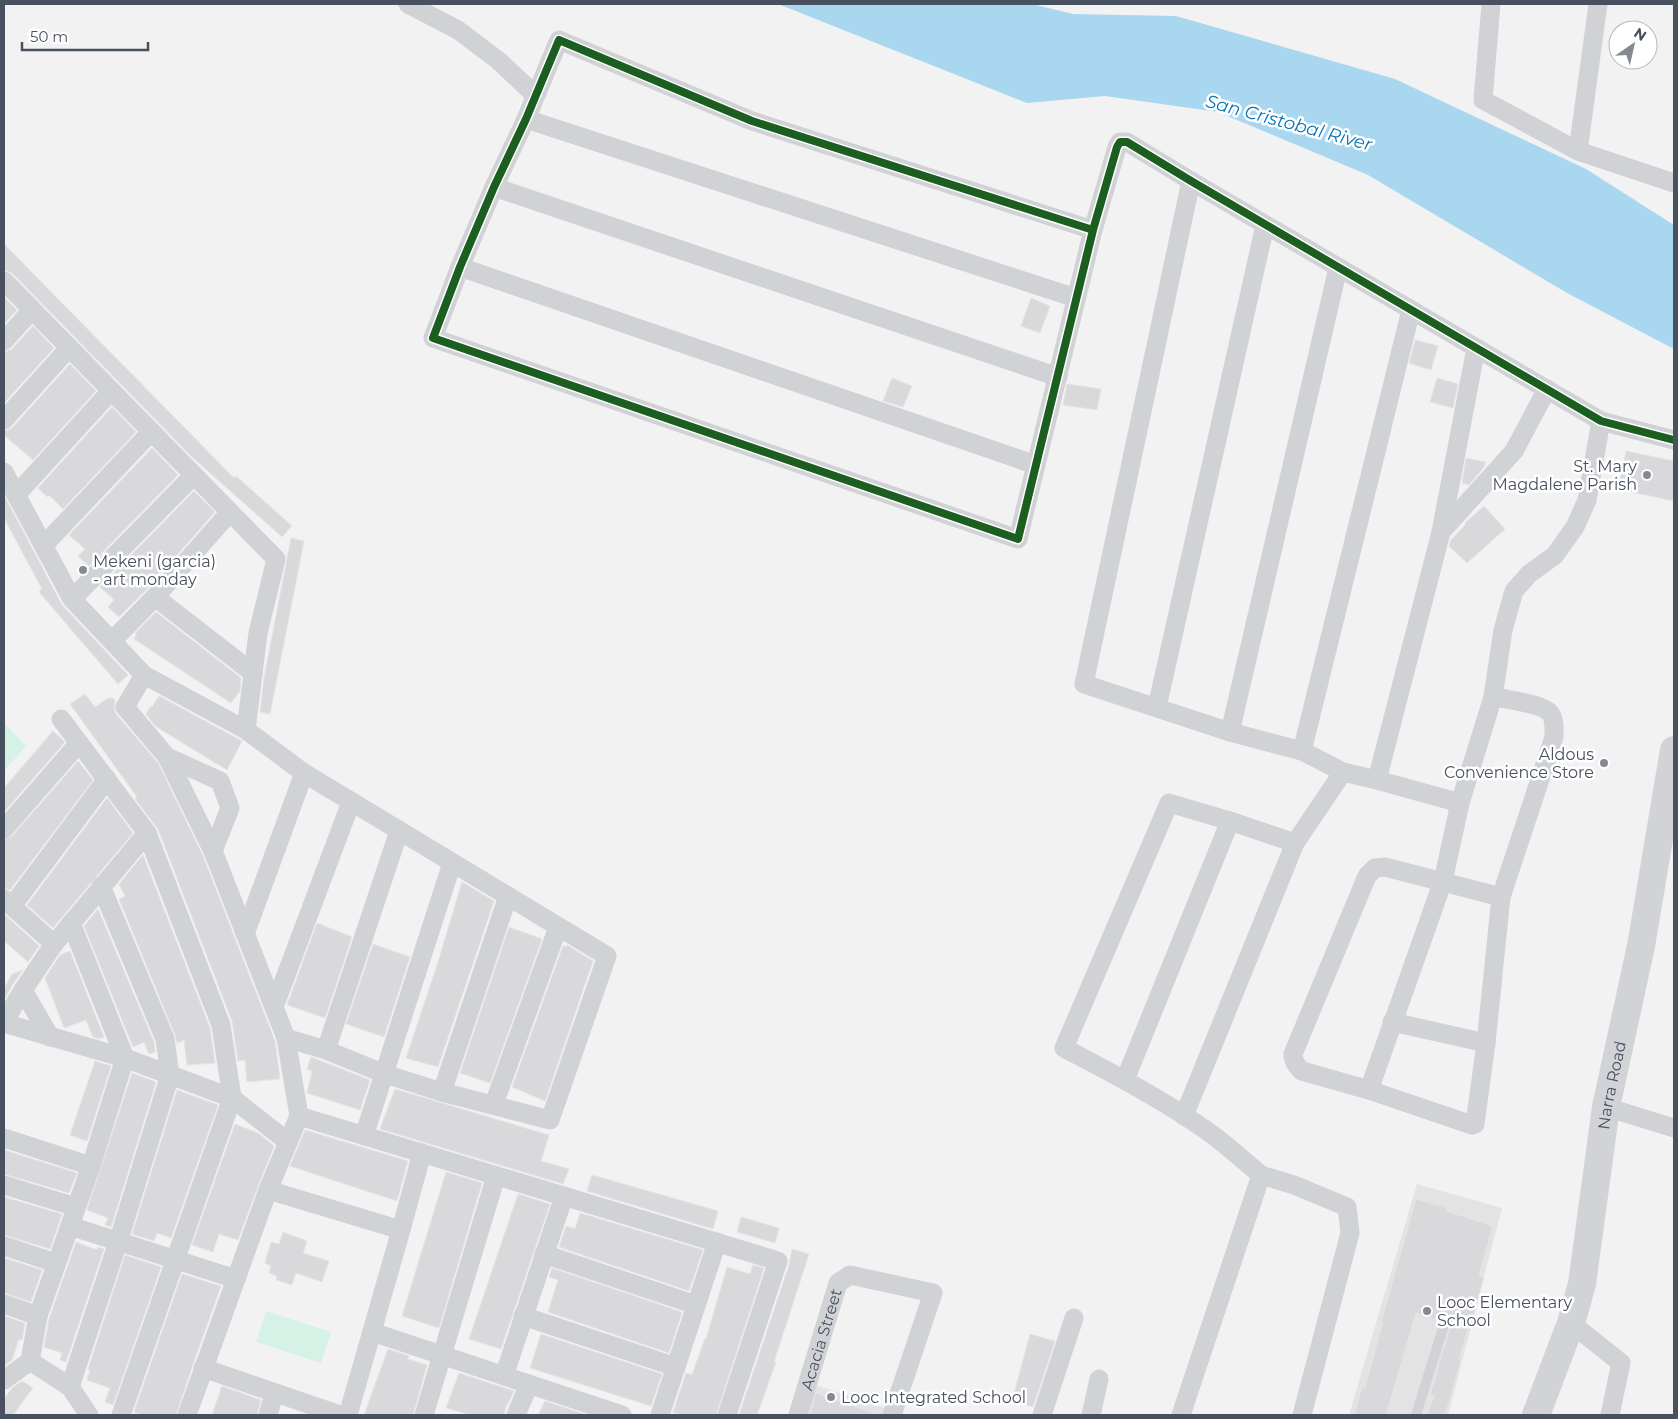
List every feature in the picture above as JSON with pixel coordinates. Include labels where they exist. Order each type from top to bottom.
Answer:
[{"type":"main road","name":"Narra Road","points":[[1536,1415],[1571,1323],[1582,1284],[1606,1107],[1642,946],[1674,753]]},
{"type":"street","points":[[408,4],[458,30],[499,61],[535,96]]},
{"type":"street","points":[[1491,4],[1483,100],[1578,151],[1674,183]]},
{"type":"street","points":[[1578,151],[1598,4]]},
{"type":"street","points":[[1093,230],[752,120],[559,40],[460,267],[433,338],[1018,539],[1093,230],[1115,152],[1120,142],[1127,142],[1191,182],[1601,420],[1674,440]]},
{"type":"street","points":[[526,119],[1076,298]]},
{"type":"street","points":[[1191,182],[1084,684],[1230,732],[1302,751],[1342,772],[1460,803]]},
{"type":"street","points":[[494,187],[1058,376]]},
{"type":"street","points":[[1157,707],[1266,225]]},
{"type":"street","points":[[460,267],[1036,465]]},
{"type":"street","points":[[1230,732],[1338,268]]},
{"type":"street","points":[[4,282],[276,559],[258,633],[246,730]]},
{"type":"street","points":[[4,341],[32,310]]},
{"type":"street","points":[[1302,751],[1411,310]]},
{"type":"street","points":[[4,420],[69,348]]},
{"type":"street","points":[[1377,780],[1441,532],[1476,348]]},
{"type":"street","points":[[1441,532],[1514,451],[1547,390]]},
{"type":"street","points":[[16,495],[111,391]]},
{"type":"street","points":[[1369,1090],[1443,881],[1460,803],[1493,697],[1503,630],[1514,591],[1529,574],[1555,555],[1575,527],[1587,500],[1601,420]]},
{"type":"street","points":[[44,545],[152,432]]},
{"type":"street","points":[[4,472],[72,599],[144,675],[246,730],[304,773],[607,956],[550,1120],[442,1092],[385,1074],[326,1050],[286,1038]]},
{"type":"street","points":[[72,599],[194,475]]},
{"type":"street","points":[[112,641],[155,597],[230,512]]},
{"type":"street","points":[[155,597],[253,673]]},
{"type":"street","points":[[144,675],[125,707],[167,757],[214,851],[286,1038],[299,1116],[268,1190],[187,1415]]},
{"type":"street","points":[[1493,697],[1536,706],[1550,713],[1554,721],[1554,737],[1501,896],[1486,1043],[1474,1125],[1369,1090],[1302,1071],[1293,1060],[1293,1054],[1367,876],[1375,868],[1385,867],[1501,896]]},
{"type":"street","points":[[61,719],[147,832],[221,1025],[232,1098],[121,1415]]},
{"type":"street","points":[[4,829],[79,743]]},
{"type":"street","points":[[167,757],[220,781],[230,808],[214,851]]},
{"type":"street","points":[[1184,1116],[1295,843],[1342,772]]},
{"type":"street","points":[[245,934],[304,773]]},
{"type":"street","points":[[54,944],[8,902],[107,780]]},
{"type":"street","points":[[274,1007],[351,802]]},
{"type":"street","points":[[1295,843],[1169,803],[1064,1048],[1125,1080],[1184,1116],[1211,1134],[1261,1175],[1348,1206],[1350,1233],[1302,1415]]},
{"type":"street","points":[[1125,1080],[1230,821]]},
{"type":"street","points":[[326,1050],[400,831]]},
{"type":"street","points":[[147,832],[54,944],[22,990],[4,1022],[125,1058],[232,1098],[288,1142]]},
{"type":"street","points":[[364,1136],[452,863]]},
{"type":"street","points":[[70,1387],[170,1075],[165,1039],[102,886]]},
{"type":"street","points":[[442,1092],[508,896]]},
{"type":"street","points":[[4,1380],[30,1361],[38,1316],[91,1166],[125,1058],[71,923]]},
{"type":"street","points":[[494,1104],[558,927]]},
{"type":"street","points":[[22,990],[50,1037]]},
{"type":"street","points":[[1392,1022],[1486,1043]]},
{"type":"street","points":[[1606,1107],[1674,1128]]},
{"type":"street","points":[[299,1116],[778,1260],[727,1415]]},
{"type":"street","points":[[4,1138],[91,1166]]},
{"type":"street","points":[[348,1415],[402,1230],[422,1153]]},
{"type":"street","points":[[1181,1415],[1261,1175]]},
{"type":"street","points":[[424,1415],[496,1176]]},
{"type":"street","points":[[4,1185],[76,1207]]},
{"type":"street","points":[[268,1190],[402,1230]]},
{"type":"street","points":[[504,1376],[564,1196]]},
{"type":"street","points":[[70,1226],[236,1279]]},
{"type":"street","points":[[660,1415],[717,1242]]},
{"type":"street","points":[[4,1246],[56,1263]]},
{"type":"street","points":[[544,1254],[696,1305]]},
{"type":"street","name":"Acacia Street","points":[[798,1415],[838,1283],[850,1275],[933,1293],[892,1415]]},
{"type":"street","points":[[4,1304],[38,1316]]},
{"type":"street","points":[[523,1316],[676,1367]]},
{"type":"street","points":[[1042,1415],[1074,1318]]},
{"type":"street","points":[[1571,1323],[1621,1363],[1610,1415]]},
{"type":"street","points":[[372,1332],[622,1415]]},
{"type":"street","points":[[30,1361],[70,1387],[89,1415]]},
{"type":"street","points":[[204,1368],[274,1394],[340,1415]]},
{"type":"street","points":[[1091,1415],[1099,1379]]},
{"type":"street","points":[[516,1415],[529,1384]]},
{"type":"street","points":[[268,1415],[274,1394]]},
{"type":"lane","points":[[1416,1415],[1443,1328]]},
{"type":"shaded area","name":"Looc Elementary School","points":[[1417,1184],[1502,1208],[1448,1415],[1349,1415]]},
{"type":"shaded area","name":"Looc Integrated School","points":[[816,1385],[885,1408],[883,1415],[806,1415]]},
{"type":"green space","points":[[4,723],[26,746],[4,771]]},
{"type":"green space","points":[[266,1311],[331,1332],[321,1363],[256,1342]]},
{"type":"water","name":"San Cristobal River","points":[[778,4],[1032,4],[1073,14],[1176,16],[1395,79],[1586,169],[1674,225],[1674,349],[1567,293],[1368,175],[1218,112],[1105,96],[1027,103]]},
{"type":"building","points":[[4,244],[234,478],[236,476],[292,526],[282,537],[192,457],[12,273],[4,270]]},
{"type":"building","points":[[4,297],[17,310],[4,324]]},
{"type":"building","points":[[1031,298],[1050,306],[1040,333],[1021,326]]},
{"type":"building","points":[[33,326],[54,348],[4,403],[4,352],[12,349]]},
{"type":"building","points":[[1415,340],[1438,346],[1431,370],[1409,363]]},
{"type":"building","points":[[70,364],[96,391],[33,460],[4,435],[4,431],[12,428]]},
{"type":"building","points":[[892,378],[912,386],[903,407],[883,401]]},
{"type":"building","points":[[1437,378],[1458,384],[1453,408],[1430,402]]},
{"type":"building","points":[[1067,384],[1101,389],[1097,410],[1063,405]]},
{"type":"building","points":[[112,407],[136,432],[63,509],[49,495],[47,497],[38,488]]},
{"type":"building","points":[[152,448],[178,475],[89,566],[78,556],[85,549],[69,535]]},
{"type":"building","name":"St. Mary Magdalene Parish","points":[[1626,451],[1674,461],[1674,501],[1618,489]]},
{"type":"building","points":[[1466,458],[1485,462],[1484,467],[1469,485],[1462,483]]},
{"type":"building","points":[[194,491],[215,512],[147,589],[119,617],[108,607],[114,600],[100,587]]},
{"type":"building","points":[[4,495],[62,605],[128,675],[118,684],[39,592],[42,589],[4,518]]},
{"type":"building","points":[[1484,506],[1505,529],[1467,563],[1449,546],[1451,540],[1465,523]]},
{"type":"building","points":[[291,538],[304,541],[270,714],[260,712],[264,678]]},
{"type":"building","points":[[156,612],[241,678],[240,691],[231,703],[134,639],[137,634],[135,633]]},
{"type":"building","points":[[85,694],[95,707],[108,698],[113,698],[116,714],[158,763],[203,856],[275,1041],[280,1079],[247,1082],[245,1060],[238,1061],[232,1021],[158,829],[135,799],[137,797],[70,704]]},
{"type":"building","points":[[159,696],[242,741],[227,770],[155,726],[146,714]]},
{"type":"building","points":[[53,731],[65,742],[4,812],[4,788]]},
{"type":"building","points":[[78,761],[93,780],[10,890],[4,888],[4,840],[12,836]]},
{"type":"building","points":[[107,798],[133,833],[53,928],[27,905]]},
{"type":"building","points":[[143,855],[210,1028],[215,1063],[187,1065],[184,1040],[177,1043],[119,899],[125,896],[119,884]]},
{"type":"building","points":[[462,882],[494,901],[438,1067],[406,1058]]},
{"type":"building","points":[[98,909],[154,1042],[155,1052],[149,1054],[144,1042],[133,1047],[84,926]]},
{"type":"building","points":[[4,914],[39,946],[28,962],[4,941]]},
{"type":"building","points":[[317,923],[352,937],[325,1018],[287,1005]]},
{"type":"building","points":[[509,927],[542,939],[490,1083],[460,1073]]},
{"type":"building","points":[[373,944],[410,957],[384,1037],[346,1024]]},
{"type":"building","points":[[567,945],[593,961],[545,1101],[512,1087],[563,946],[566,947]]},
{"type":"building","points":[[70,951],[104,1037],[99,1039],[93,1037],[86,1020],[64,1028],[45,978],[60,955]]},
{"type":"building","points":[[23,970],[4,1000],[4,989],[12,974]]},
{"type":"building","points":[[311,1057],[370,1080],[360,1110],[307,1093],[312,1071],[307,1069]]},
{"type":"building","points":[[95,1061],[111,1066],[87,1141],[70,1135]]},
{"type":"building","points":[[132,1073],[156,1082],[111,1227],[105,1225],[108,1218],[87,1210]]},
{"type":"building","points":[[395,1089],[549,1135],[541,1161],[569,1169],[563,1184],[380,1129]]},
{"type":"building","points":[[177,1090],[218,1105],[171,1238],[157,1233],[154,1241],[132,1234]]},
{"type":"building","points":[[235,1124],[258,1133],[274,1146],[238,1240],[219,1234],[213,1252],[192,1245]]},
{"type":"building","points":[[305,1130],[408,1161],[397,1201],[290,1166]]},
{"type":"building","points":[[4,1150],[77,1173],[69,1193],[4,1174]]},
{"type":"building","points":[[446,1172],[482,1183],[439,1328],[402,1316]]},
{"type":"building","points":[[592,1175],[718,1211],[713,1229],[587,1191]]},
{"type":"building","points":[[518,1194],[550,1204],[501,1349],[469,1339]]},
{"type":"building","points":[[4,1197],[62,1214],[50,1249],[4,1235]]},
{"type":"building","name":"Looc Elementary School","points":[[1416,1199],[1447,1208],[1446,1211],[1493,1226],[1479,1276],[1484,1277],[1459,1360],[1461,1361],[1445,1415],[1427,1415],[1434,1396],[1430,1395],[1451,1324],[1416,1313],[1386,1415],[1354,1415],[1362,1387],[1365,1388],[1383,1322],[1381,1322]]},
{"type":"building","points":[[580,1213],[703,1250],[689,1291],[559,1247],[566,1226],[575,1229]]},
{"type":"building","points":[[741,1217],[779,1228],[775,1243],[737,1232]]},
{"type":"building","points":[[283,1232],[307,1241],[303,1253],[329,1261],[322,1282],[296,1273],[292,1285],[276,1280],[277,1276],[269,1273],[271,1266],[265,1263],[271,1242],[279,1244]]},
{"type":"building","points":[[76,1242],[97,1250],[98,1247],[104,1249],[66,1362],[60,1360],[62,1353],[44,1347],[49,1319]]},
{"type":"building","points":[[792,1249],[809,1254],[774,1362],[776,1362],[757,1415],[739,1415],[789,1265]]},
{"type":"building","points":[[125,1255],[161,1267],[113,1405],[105,1402],[110,1388],[87,1380],[90,1370],[88,1369]]},
{"type":"building","points":[[4,1258],[42,1270],[31,1302],[4,1293]]},
{"type":"building","points":[[753,1265],[764,1268],[716,1415],[682,1415],[673,1412],[686,1373],[692,1375],[706,1339],[727,1267],[750,1274]]},
{"type":"building","points":[[552,1268],[682,1312],[669,1353],[548,1312],[558,1280],[549,1277]]},
{"type":"building","points":[[182,1274],[221,1286],[176,1415],[142,1415],[134,1412]]},
{"type":"building","points":[[4,1316],[25,1323],[22,1340],[19,1339],[12,1360],[4,1366]]},
{"type":"building","points":[[541,1334],[662,1374],[651,1406],[530,1368]]},
{"type":"building","points":[[1030,1334],[1055,1341],[1033,1407],[1012,1401]]},
{"type":"building","points":[[388,1349],[409,1356],[408,1359],[427,1365],[413,1415],[364,1415]]},
{"type":"building","points":[[459,1373],[514,1391],[507,1403],[504,1415],[471,1415],[446,1408]]},
{"type":"building","points":[[22,1381],[33,1388],[13,1415],[4,1415],[4,1399],[12,1388]]},
{"type":"building","points":[[222,1386],[261,1400],[257,1415],[212,1415]]},
{"type":"building","points":[[816,1393],[874,1413],[873,1415],[810,1415]]},
{"type":"building","points":[[545,1401],[587,1415],[538,1415]]},
{"type":"cycle path","points":[[1093,230],[752,121],[559,40],[460,267],[433,338],[1018,539],[1093,230],[1117,147],[1120,142],[1127,142],[1601,421],[1674,440]]},
{"type":"place","name":"St. Mary Magdalene Parish","points":[[1647,475]]},
{"type":"place","name":"Mekeni (garcia) - art monday","points":[[83,570]]},
{"type":"place","name":"Aldous Convenience Store","points":[[1604,763]]},
{"type":"place","name":"Looc Elementary School","points":[[1427,1311]]},
{"type":"place","name":"Looc Integrated School","points":[[831,1397]]}]
